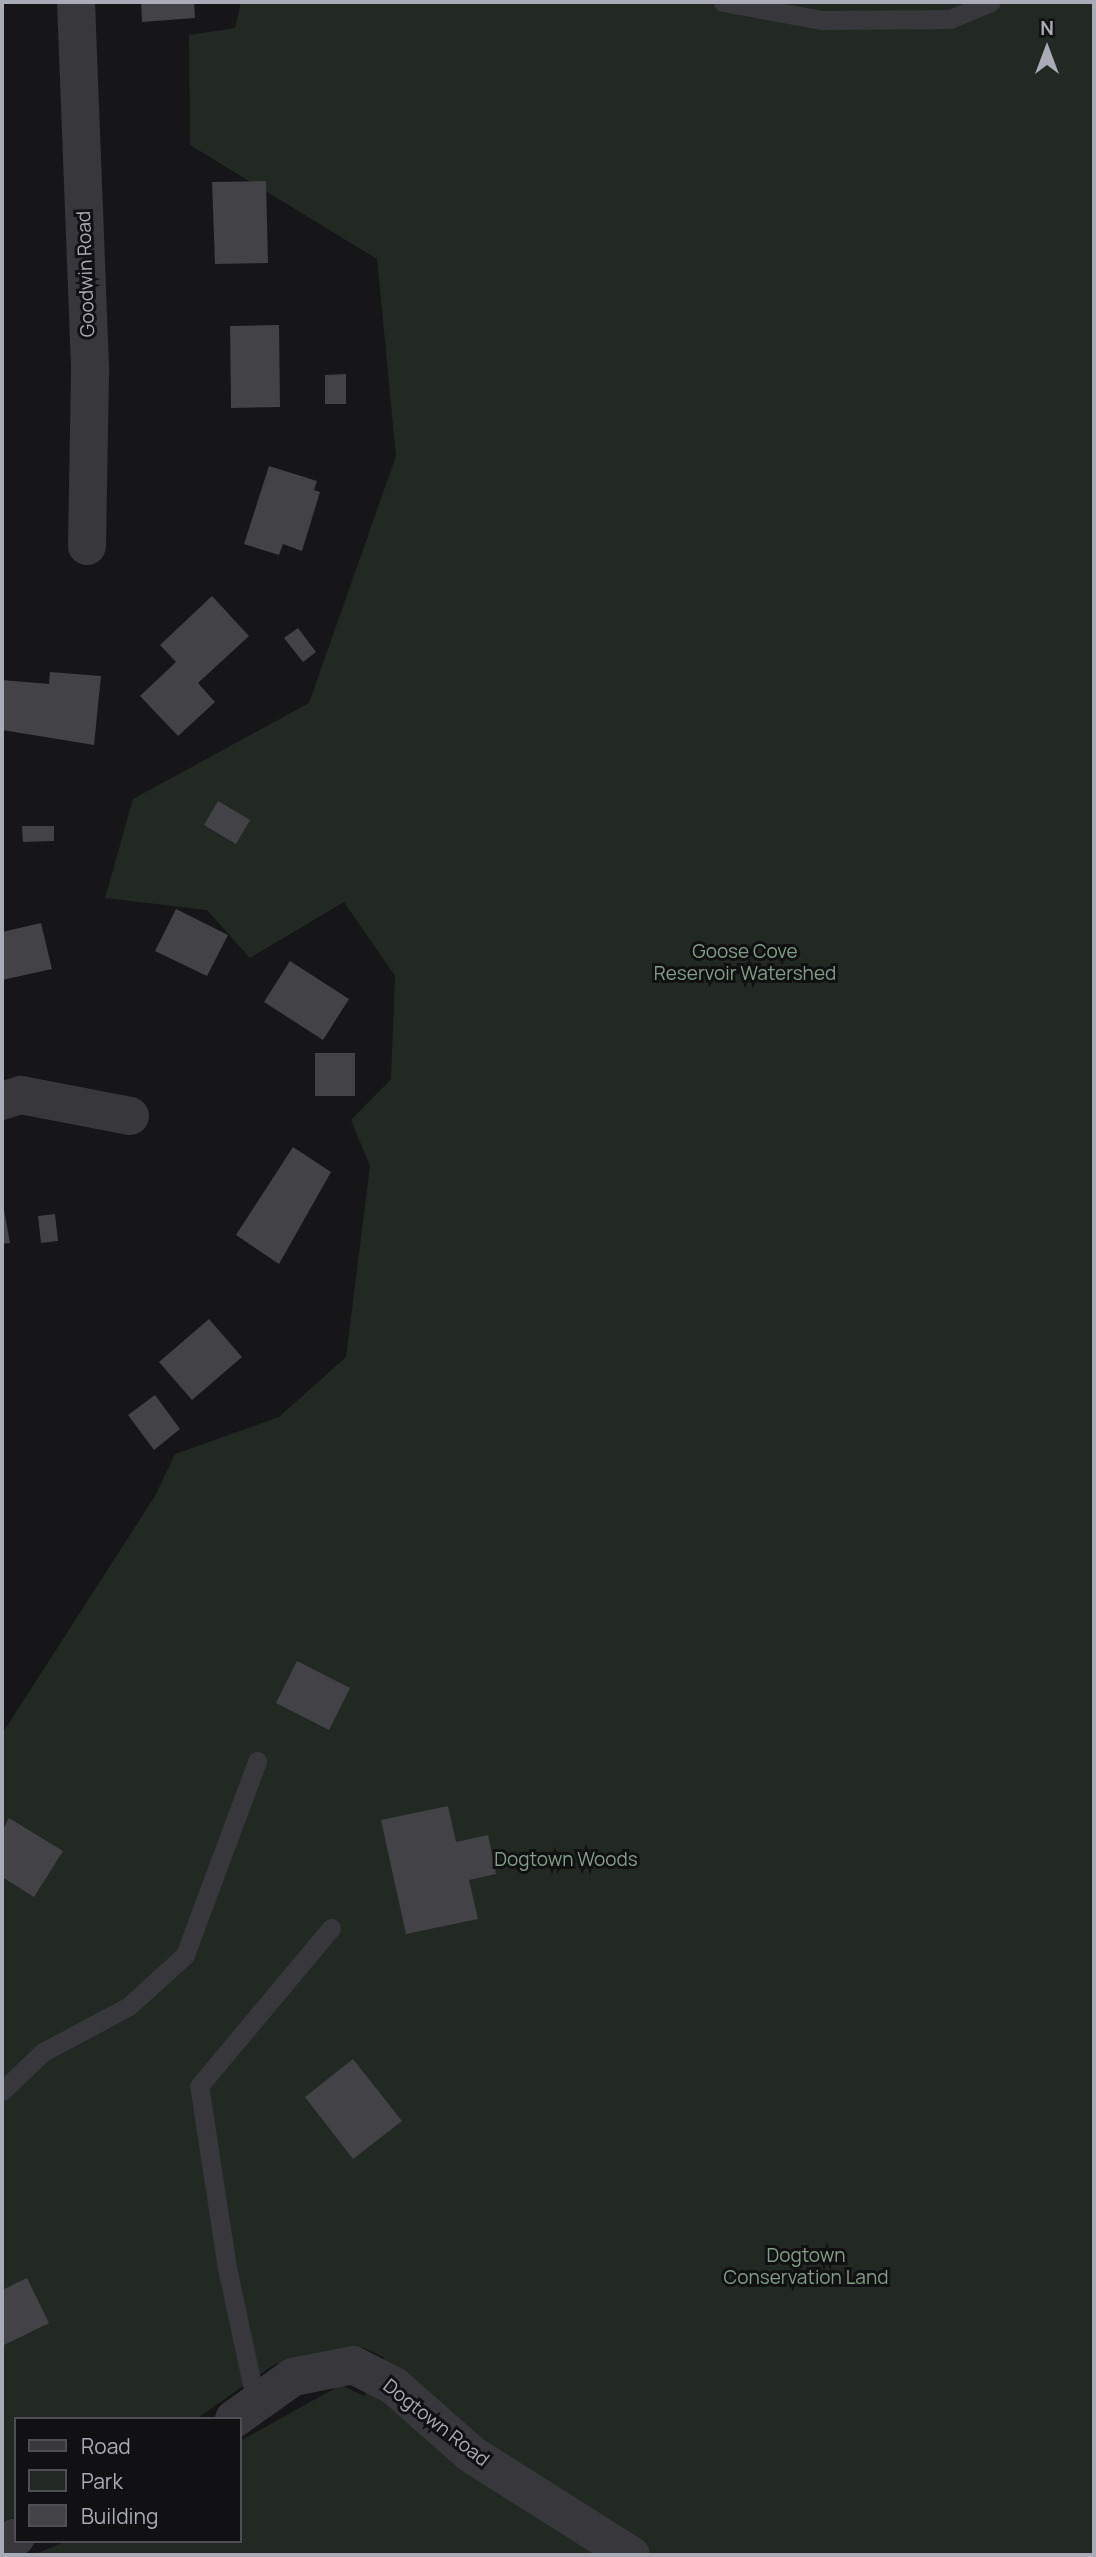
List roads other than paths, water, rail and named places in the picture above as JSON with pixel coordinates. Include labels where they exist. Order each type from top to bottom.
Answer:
[{"type":"street","name":"Goodwin Road","points":[[76,2],[90,373],[87,546]]},
{"type":"street","points":[[2,1101],[21,1095],[130,1116]]},
{"type":"street","name":"Dogtown Road","points":[[245,2411],[293,2377],[353,2365],[394,2386],[471,2454],[631,2555]]},
{"type":"lane","points":[[723,2],[835,20],[950,19],[991,2]]},
{"type":"lane","points":[[2,2091],[43,2052],[130,2006],[185,1955],[257,1761]]},
{"type":"lane","points":[[245,2411],[199,2086],[331,1928]]},
{"type":"park label","name":"Goose Cove Reservoir Watershed","points":[[745,963]]},
{"type":"park label","name":"Dogtown Woods","points":[[566,1860]]},
{"type":"park label","name":"Dogtown Conservation Land","points":[[806,2267]]}]
